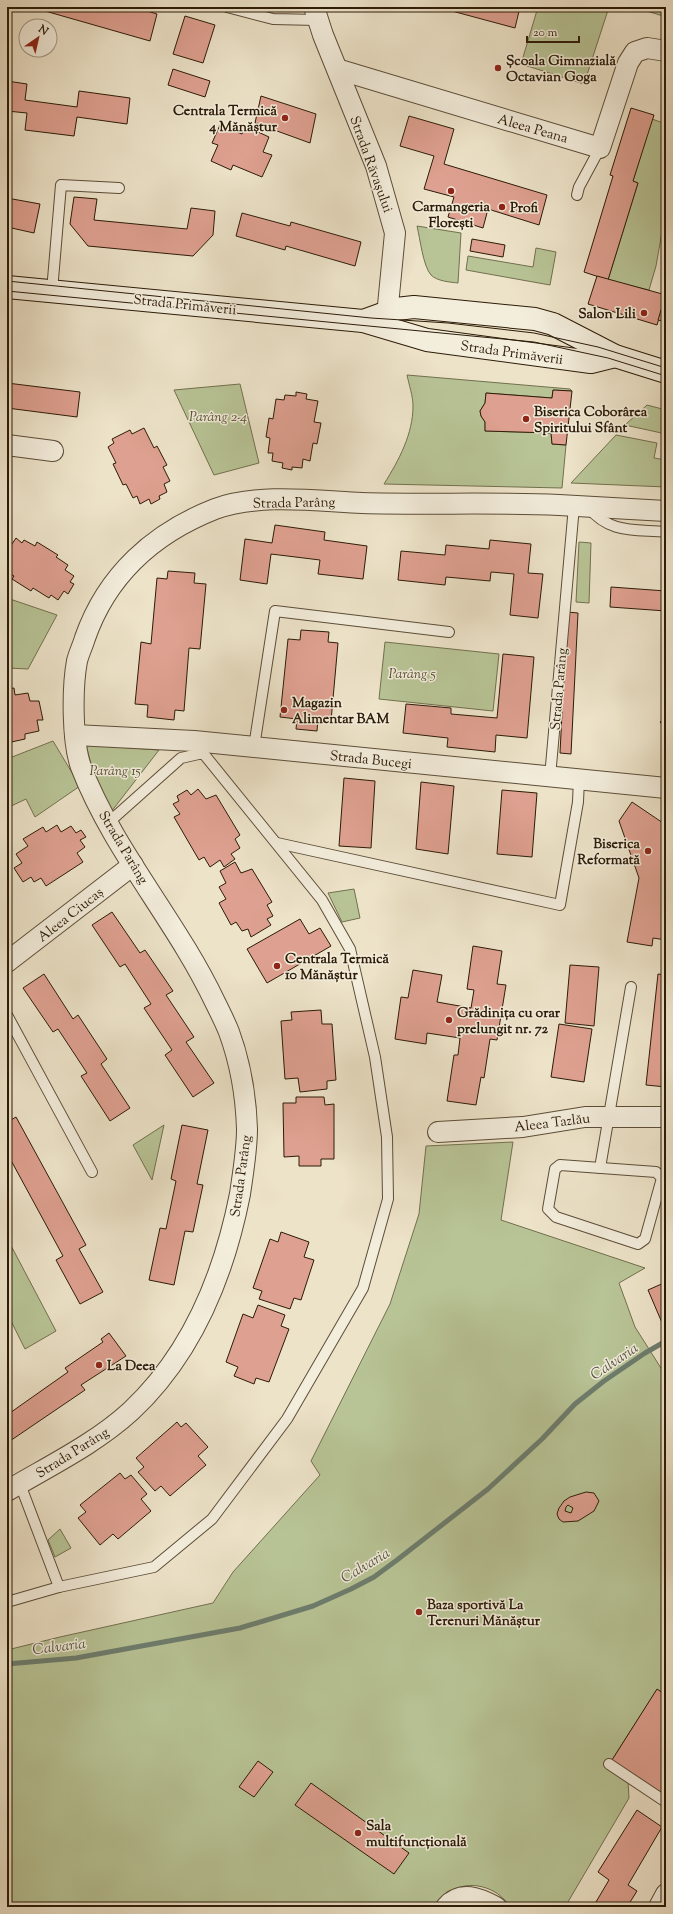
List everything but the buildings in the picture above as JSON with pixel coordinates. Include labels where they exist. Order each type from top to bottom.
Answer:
[{"type":"main road","name":"Strada Primăverii","points":[[7,287],[363,321],[387,319],[405,307],[419,307],[535,319],[554,324],[614,356],[666,372]]},
{"type":"main road","name":"Strada Primăverii","points":[[387,319],[427,340],[591,362],[614,356]]},
{"type":"street","name":"Strada Răvașului","points":[[316,14],[376,166],[396,233],[387,319]]},
{"type":"street","points":[[600,148],[628,62],[635,52],[647,48],[666,51]]},
{"type":"street","name":"Aleea Peana","points":[[337,69],[600,148]]},
{"type":"street","points":[[7,445],[53,451]]},
{"type":"street","name":"Strada Parâng","points":[[13,1487],[108,1431],[133,1409],[163,1377],[185,1346],[203,1312],[221,1264],[235,1216],[244,1172],[247,1129],[242,1082],[229,1032],[200,971],[166,913],[133,865],[108,823],[94,796],[79,761],[75,735],[74,699],[77,660],[91,620],[120,574],[148,547],[183,524],[218,508],[242,503],[278,500],[581,506],[666,511]]},
{"type":"street","name":"Strada Bucegi","points":[[75,735],[194,741],[666,788]]},
{"type":"street","name":"Aleea Ciucaș","points":[[7,962],[133,865]]},
{"type":"street","name":"Aleea Tazlău","points":[[438,1132],[523,1127],[585,1117],[666,1117]]},
{"type":"street","points":[[659,1907],[666,1894]]},
{"type":"street","points":[[446,1907],[451,1902],[463,1897],[477,1897],[496,1907]]},
{"type":"lane","points":[[227,7],[273,19],[316,14]]},
{"type":"lane","points":[[577,195],[579,187],[600,148]]},
{"type":"lane","points":[[52,291],[61,185],[119,188]]},
{"type":"lane","points":[[581,506],[612,526],[666,532]]},
{"type":"lane","name":"Strada Parâng","points":[[550,777],[581,506]]},
{"type":"lane","points":[[254,747],[275,611],[449,632]]},
{"type":"lane","points":[[7,1602],[58,1587],[154,1567],[212,1519],[287,1419],[363,1288],[388,1198],[387,1137],[375,1057],[350,950],[322,900],[203,753],[181,758],[108,823]]},
{"type":"lane","points":[[277,843],[560,905],[578,802],[579,779]]},
{"type":"lane","points":[[600,1168],[632,987]]},
{"type":"lane","points":[[7,1015],[92,1172]]},
{"type":"lane","points":[[560,1165],[600,1168],[656,1172],[662,1178],[645,1239],[638,1244],[556,1217],[548,1209],[555,1169],[560,1165]]},
{"type":"lane","points":[[13,1487],[58,1587]]},
{"type":"lane","points":[[609,1764],[666,1802]]},
{"type":"green space","points":[[538,7],[609,7],[584,84],[521,64]]},
{"type":"green space","points":[[634,7],[666,7],[666,17]]},
{"type":"green space","points":[[652,119],[666,124],[666,209],[656,266],[649,290],[608,280],[638,183],[633,181]]},
{"type":"green space","points":[[417,226],[461,233],[458,283],[440,280],[431,275],[428,271]]},
{"type":"green space","points":[[536,248],[556,252],[550,285],[466,270],[468,256],[533,267]]},
{"type":"green space","points":[[407,375],[570,389],[572,391],[553,390],[552,398],[486,393],[485,403],[480,411],[485,422],[485,431],[551,433],[552,444],[566,445],[562,488],[384,484],[400,456],[411,427],[413,402]]},
{"type":"green space","name":"Parâng 2-4","points":[[240,384],[259,463],[214,475],[174,390]]},
{"type":"green space","points":[[647,405],[666,410],[666,434],[625,425]]},
{"type":"green space","points":[[616,435],[657,443],[654,458],[666,460],[666,487],[571,483]]},
{"type":"green space","points":[[579,542],[591,543],[589,603],[576,602]]},
{"type":"green space","points":[[7,598],[57,615],[28,669],[7,668]]},
{"type":"green space","name":"Parâng 5","points":[[385,642],[499,654],[493,711],[379,699]]},
{"type":"green space","points":[[53,741],[80,786],[35,817],[26,799],[7,808],[7,759]]},
{"type":"green space","name":"Parâng 15","points":[[86,745],[159,750],[111,812],[96,783]]},
{"type":"green space","points":[[354,889],[360,918],[342,922],[328,893]]},
{"type":"green space","points":[[164,1125],[152,1180],[133,1145]]},
{"type":"green space","name":"Baza sportivă La Terenuri Mănăștur","points":[[513,1142],[501,1220],[645,1268],[619,1283],[635,1327],[666,1376],[666,1695],[657,1690],[608,1766],[628,1781],[629,1798],[565,1907],[515,1907],[495,1892],[486,1888],[469,1885],[446,1894],[434,1907],[7,1907],[7,1650],[213,1603],[233,1572],[320,1475],[311,1461],[390,1304],[419,1214],[426,1146]]},
{"type":"green space","points":[[7,1238],[56,1331],[25,1349],[7,1313]]},
{"type":"green space","points":[[60,1529],[71,1548],[55,1557],[48,1540]]},
{"type":"waterway","name":"Calvaria","points":[[7,1664],[76,1658],[240,1628],[313,1606],[351,1589],[374,1577],[488,1489],[542,1439],[575,1404],[604,1381],[645,1353],[666,1341]]},
{"type":"tram line","points":[[7,281],[371,318],[448,323],[534,333],[598,347],[666,368]]},
{"type":"tram line","points":[[7,291],[534,342],[608,358],[666,376]]},
{"type":"place","name":"Școala Gimnazială Octavian Goga","points":[[498,68]]},
{"type":"place","name":"Centrala Termică 4 Mănăștur","points":[[285,118]]},
{"type":"place","name":"Carmangeria Florești","points":[[451,191]]},
{"type":"place","name":"Profi","points":[[502,207]]},
{"type":"place","name":"Salon Lili","points":[[644,313]]},
{"type":"place","name":"Biserica Coborârea Spiritului Sfânt","points":[[526,419]]},
{"type":"place","name":"Magazin Alimentar BAM","points":[[284,710]]},
{"type":"place","name":"Biserica Reformată","points":[[648,851]]},
{"type":"place","name":"Centrala Termică 10 Mănăștur","points":[[277,966]]},
{"type":"place","name":"Grădinița cu orar prelungit nr. 72","points":[[449,1020]]},
{"type":"place","name":"La Deea","points":[[99,1365]]},
{"type":"place","name":"Baza sportivă La Terenuri Mănăștur","points":[[419,1612]]},
{"type":"place","name":"Sala multifuncțională","points":[[358,1833]]}]
